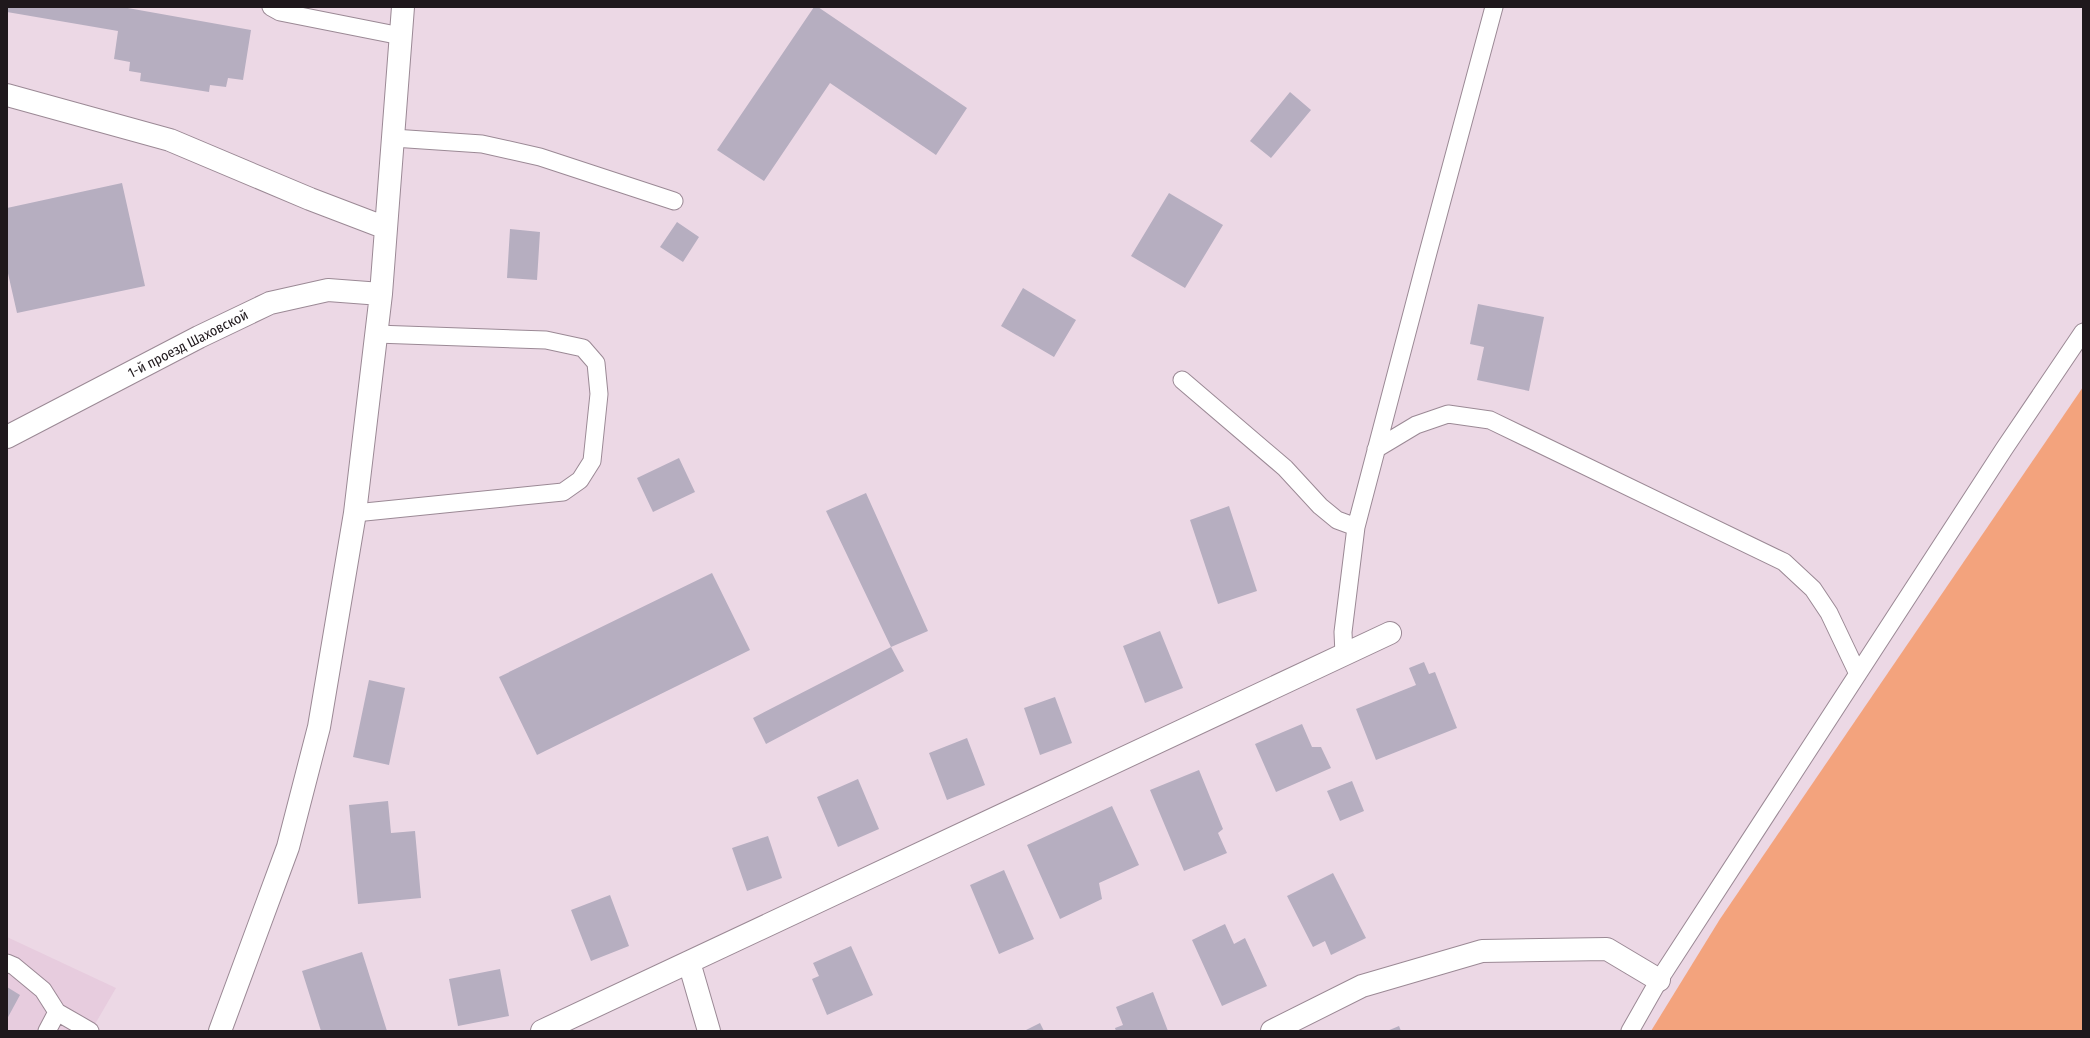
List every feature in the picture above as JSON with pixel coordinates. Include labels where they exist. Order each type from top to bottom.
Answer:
[{"type":"street","points":[[220,1031],[288,847],[319,727],[355,513],[381,294],[403,7]]},
{"type":"street","points":[[7,95],[170,140],[310,199],[386,228]]},
{"type":"street","name":"1-й проезд Шаховской","points":[[7,437],[199,337],[270,303],[328,290],[381,294]]},
{"type":"street","points":[[542,1031],[1390,633]]},
{"type":"street","points":[[1272,1031],[1362,986],[1482,951],[1606,949],[1659,980]]},
{"type":"street","points":[[689,962],[709,1031]]},
{"type":"lane","points":[[271,7],[280,12],[401,36]]},
{"type":"lane","points":[[1344,655],[1343,632],[1356,527],[1494,7]]},
{"type":"lane","points":[[393,138],[482,144],[540,158],[674,201]]},
{"type":"lane","points":[[1630,1031],[1659,980],[2004,449],[2083,332]]},
{"type":"lane","points":[[355,513],[563,492],[580,480],[592,461],[599,394],[596,363],[583,348],[546,340],[376,334]]},
{"type":"lane","points":[[1182,380],[1285,468],[1320,506],[1336,520],[1356,527]]},
{"type":"lane","points":[[1376,449],[1416,425],[1448,414],[1490,420],[1784,562],[1813,589],[1829,613],[1858,674]]},
{"type":"lane","points":[[7,963],[14,966],[43,990],[57,1012],[90,1031]]},
{"type":"lane","points":[[47,1031],[57,1012]]},
{"type":"shaded area","points":[[2083,387],[2083,1031],[1651,1031],[1720,919]]},
{"type":"shaded area","points":[[7,937],[116,988],[91,1031],[7,1031]]},
{"type":"building","points":[[7,7],[122,7],[251,30],[243,80],[228,78],[226,87],[210,85],[209,92],[140,81],[141,73],[129,71],[130,62],[114,59],[118,31],[7,12]]},
{"type":"building","points":[[814,7],[818,7],[967,108],[936,155],[830,83],[764,181],[717,150]]},
{"type":"building","points":[[1290,92],[1311,110],[1271,158],[1250,141]]},
{"type":"building","points":[[122,183],[145,286],[17,313],[7,269],[7,208]]},
{"type":"building","points":[[1169,193],[1223,225],[1185,288],[1131,256]]},
{"type":"building","points":[[677,222],[699,237],[683,262],[660,247]]},
{"type":"building","points":[[510,229],[540,232],[537,280],[507,278]]},
{"type":"building","points":[[1023,288],[1076,320],[1054,357],[1001,326]]},
{"type":"building","points":[[1478,304],[1544,317],[1529,391],[1477,380],[1484,347],[1470,344]]},
{"type":"building","points":[[679,458],[695,492],[653,512],[637,478]]},
{"type":"building","points":[[866,493],[928,631],[891,647],[826,511]]},
{"type":"building","points":[[1229,506],[1257,591],[1218,604],[1190,520]]},
{"type":"building","points":[[712,573],[750,650],[537,755],[499,677]]},
{"type":"building","points":[[1160,631],[1183,688],[1145,703],[1123,646]]},
{"type":"building","points":[[891,647],[904,671],[766,744],[753,718]]},
{"type":"building","points":[[1424,662],[1429,674],[1435,672],[1457,728],[1376,760],[1356,709],[1416,685],[1409,668]]},
{"type":"building","points":[[369,680],[405,688],[389,765],[353,757]]},
{"type":"building","points":[[1055,697],[1072,743],[1040,755],[1024,708]]},
{"type":"building","points":[[1302,724],[1312,747],[1321,747],[1331,768],[1276,792],[1255,744]]},
{"type":"building","points":[[967,738],[985,785],[947,800],[929,753]]},
{"type":"building","points":[[1199,770],[1223,829],[1218,833],[1227,853],[1184,871],[1150,790]]},
{"type":"building","points":[[858,779],[879,829],[838,847],[817,797]]},
{"type":"building","points":[[1352,781],[1364,811],[1340,821],[1327,791]]},
{"type":"building","points":[[388,801],[391,833],[415,831],[421,898],[358,904],[349,805]]},
{"type":"building","points":[[1112,806],[1139,865],[1099,883],[1102,899],[1060,919],[1027,845]]},
{"type":"building","points":[[768,836],[782,878],[747,891],[732,848]]},
{"type":"building","points":[[1004,870],[1034,939],[999,954],[970,885]]},
{"type":"building","points":[[1333,873],[1366,938],[1331,955],[1325,941],[1313,947],[1287,896]]},
{"type":"building","points":[[610,895],[629,946],[591,961],[571,910]]},
{"type":"building","points":[[1225,924],[1234,944],[1245,938],[1267,986],[1222,1006],[1192,940]]},
{"type":"building","points":[[851,946],[873,995],[827,1015],[812,979],[819,976],[813,963]]},
{"type":"building","points":[[362,952],[387,1031],[321,1031],[302,971]]},
{"type":"building","points":[[500,969],[509,1016],[458,1026],[449,979]]},
{"type":"building","points":[[7,987],[20,995],[7,1019]]},
{"type":"building","points":[[1153,992],[1168,1031],[1116,1031],[1115,1028],[1123,1025],[1116,1007]]},
{"type":"building","points":[[1040,1023],[1044,1031],[1024,1031]]},
{"type":"building","points":[[1399,1026],[1401,1031],[1387,1031]]}]
